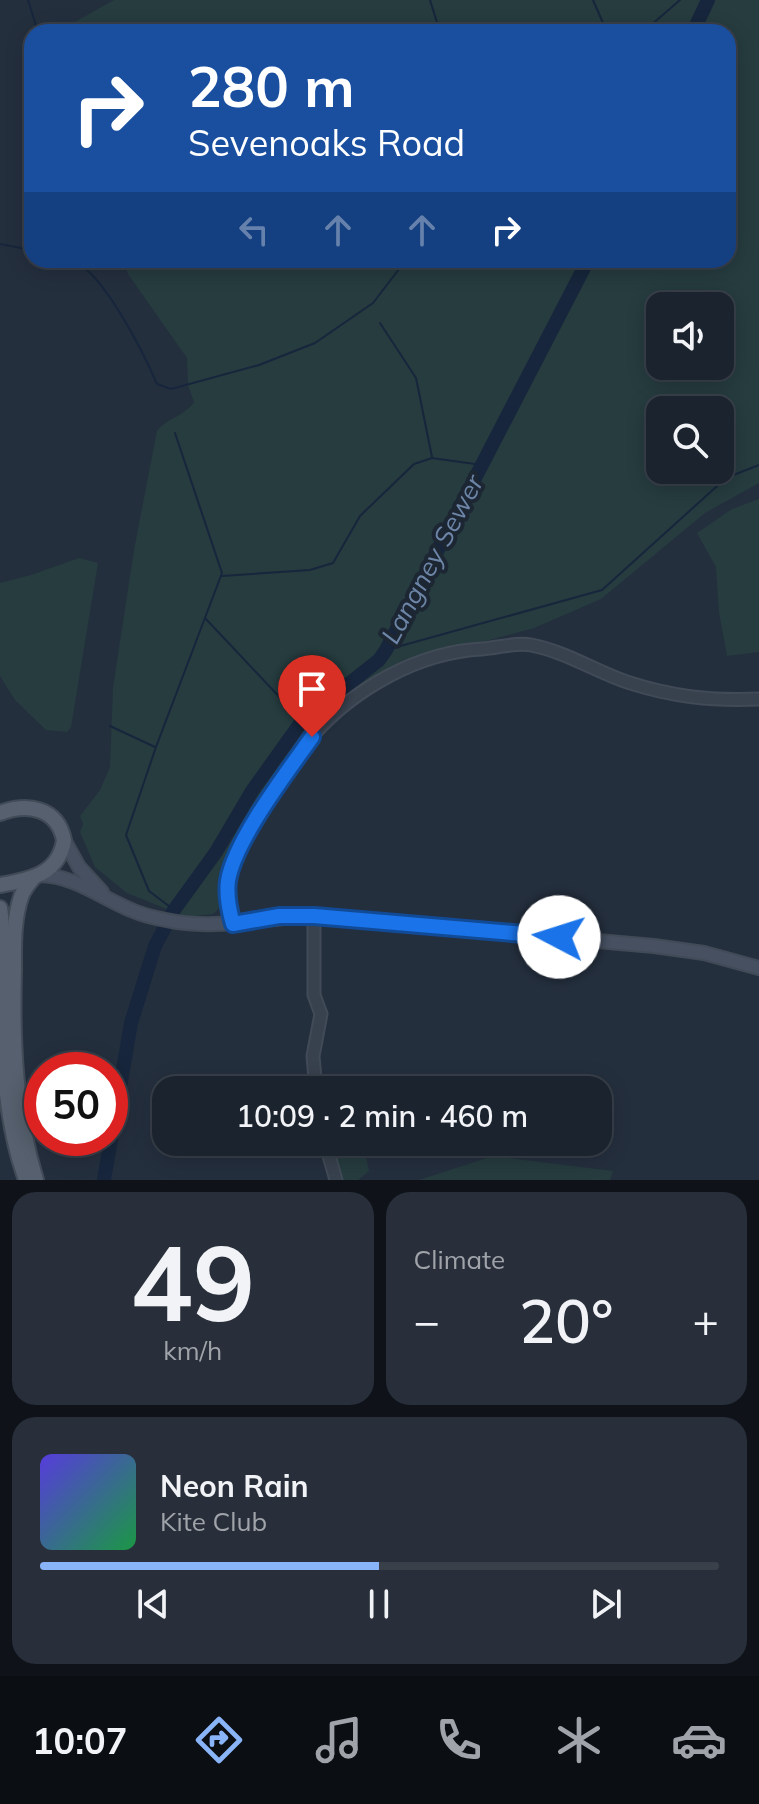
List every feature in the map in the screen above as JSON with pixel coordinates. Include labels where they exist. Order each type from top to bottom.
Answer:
[{"type":"main road","points":[[0,796],[16,807]]},
{"type":"main road","points":[[0,813],[16,807],[35,808],[46,813],[55,821],[86,877],[111,899]]},
{"type":"main road","points":[[36,1180],[18,1105],[13,996],[15,920],[21,894],[36,876],[56,863],[64,840]]},
{"type":"main road","points":[[0,885],[36,876],[60,877],[131,910],[164,920],[207,926],[279,916],[314,916],[654,946],[704,953],[759,968]]},
{"type":"main road","points":[[0,908],[8,1105],[16,1149],[26,1180]]},
{"type":"street","points":[[233,924],[228,906],[228,881],[235,858],[267,802],[312,737],[334,714],[380,681],[418,662],[470,649],[528,644],[627,682],[676,696],[759,699]]},
{"type":"street","points":[[314,916],[314,995],[321,1014],[313,1056],[315,1076]]},
{"type":"street","points":[[329,1156],[336,1180]]},
{"type":"green space","points":[[114,0],[759,0],[759,483],[705,513],[601,599],[534,628],[422,658],[334,711],[258,807],[226,865],[220,907],[213,914],[187,917],[127,893],[95,867],[80,832],[83,824],[80,816],[100,790],[110,767],[113,688],[134,550],[157,431],[194,402],[188,385],[187,358],[126,268],[736,268],[736,24],[71,24]]},
{"type":"green space","points":[[759,499],[759,652],[727,656],[719,612],[716,567],[697,533],[732,509]]},
{"type":"green space","points":[[79,558],[98,563],[71,727],[67,732],[46,730],[15,700],[0,676],[0,583]]},
{"type":"green space","points":[[336,1156],[366,1156],[369,1171],[358,1180],[342,1180]]},
{"type":"green space","points":[[493,1156],[613,1171],[610,1180],[419,1180]]},
{"type":"waterway","points":[[28,0],[36,24]]},
{"type":"waterway","points":[[430,0],[438,24]]},
{"type":"waterway","points":[[593,0],[604,24]]},
{"type":"waterway","points":[[652,24],[680,0]]},
{"type":"waterway","name":"Langney Sewer","points":[[697,24],[708,0]]},
{"type":"waterway","points":[[0,244],[24,248]]},
{"type":"waterway","points":[[84,268],[96,279],[121,314],[157,384],[171,389],[259,365],[315,343],[373,303],[400,268]]},
{"type":"waterway","name":"Langney Sewer","points":[[104,1180],[131,1023],[155,946],[174,910],[302,721],[379,660],[386,650],[584,268]]},
{"type":"waterway","points":[[380,323],[416,378],[432,457]]},
{"type":"waterway","points":[[174,910],[149,891],[126,835],[222,573],[175,433]]},
{"type":"waterway","points":[[222,576],[310,570],[333,563],[360,516],[414,464],[432,458],[482,465]]},
{"type":"waterway","points":[[386,650],[602,590],[726,478],[759,465]]},
{"type":"waterway","points":[[205,618],[302,721]]},
{"type":"waterway","points":[[110,726],[155,747]]},
{"type":"route","points":[[312,737],[267,802],[235,858],[228,881],[228,906],[233,924],[279,916],[314,916],[559,937]]}]
